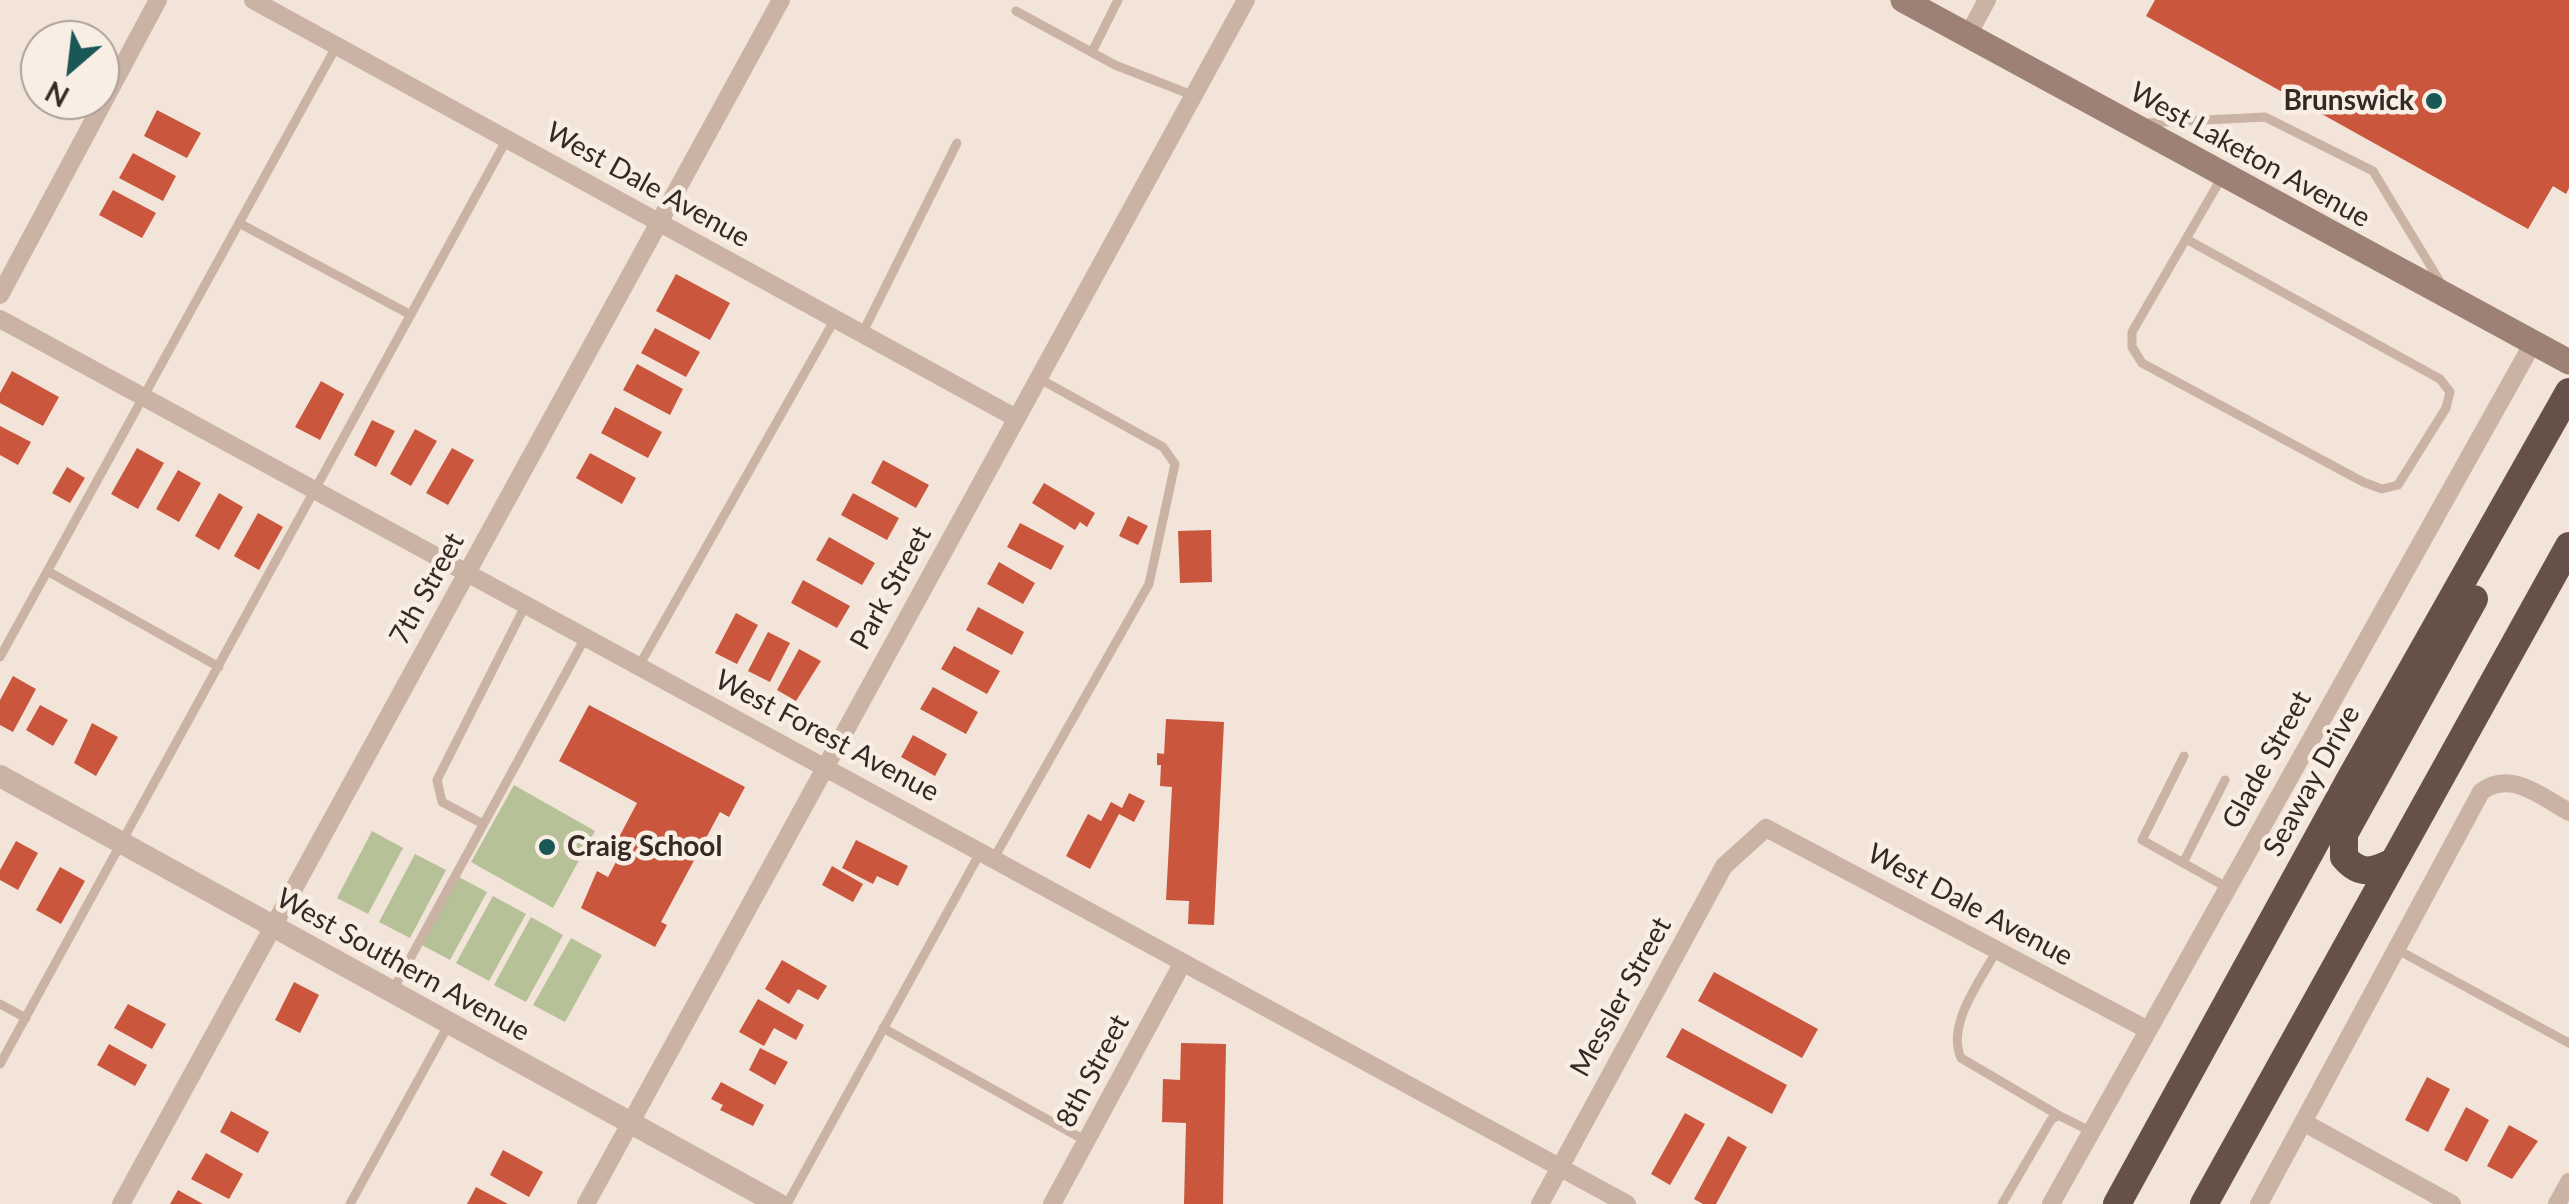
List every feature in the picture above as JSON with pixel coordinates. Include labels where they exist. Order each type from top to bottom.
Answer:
[{"type":"highway","points":[[2393,862],[2373,872],[2356,869],[2344,857],[2344,834],[2554,455],[2562,404]]},
{"type":"highway","name":"Seaway Drive","points":[[2117,1204],[2562,404]]},
{"type":"highway","points":[[2204,1204],[2569,546]]},
{"type":"main road","name":"West Laketon Avenue","points":[[1903,0],[2569,362]]},
{"type":"street","points":[[0,295],[158,0]]},
{"type":"street","name":"West Dale Avenue","points":[[253,0],[1016,418]]},
{"type":"street","name":"7th Street","points":[[122,1204],[781,0]]},
{"type":"street","name":"Park Street","points":[[586,1204],[1246,0]]},
{"type":"street","points":[[1968,35],[1987,0]]},
{"type":"street","name":"West Forest Avenue","points":[[0,319],[1627,1204]]},
{"type":"street","name":"Glade Street","points":[[2052,1204],[2533,343]]},
{"type":"street","name":"West Southern Avenue","points":[[0,776],[778,1204]]},
{"type":"street","points":[[2258,1204],[2475,801],[2492,784],[2503,781],[2519,785],[2569,812]]},
{"type":"street","name":"West Dale Avenue","points":[[1766,828],[2148,1030]]},
{"type":"street","name":"Messler Street","points":[[1540,1204],[1724,866],[1766,828]]},
{"type":"street","name":"8th Street","points":[[1052,1204],[1182,964]]},
{"type":"street","points":[[2302,1122],[2452,1204]]},
{"type":"street","points":[[2557,1204],[2569,1182]]},
{"type":"lane","points":[[1092,52],[1118,0]]},
{"type":"lane","points":[[1016,11],[1092,52],[1192,95]]},
{"type":"lane","points":[[0,657],[337,46]]},
{"type":"lane","points":[[2130,124],[2266,116],[2358,163],[2384,182],[2448,296]]},
{"type":"lane","points":[[0,1064],[507,139]]},
{"type":"lane","points":[[862,334],[957,143]]},
{"type":"lane","points":[[2186,240],[2440,379],[2450,392],[2446,408],[2398,485],[2382,490],[2363,482],[2142,362],[2132,347],[2132,332],[2223,174]]},
{"type":"lane","points":[[239,223],[410,315]]},
{"type":"lane","points":[[639,666],[835,319]]},
{"type":"lane","points":[[787,1204],[883,1028],[1149,584],[1174,464],[1163,447],[1038,378]]},
{"type":"lane","points":[[49,572],[219,666]]},
{"type":"lane","points":[[483,824],[442,802],[438,780],[525,606]]},
{"type":"lane","points":[[392,992],[585,638]]},
{"type":"lane","points":[[2184,756],[2142,840],[2228,888]]},
{"type":"lane","points":[[2183,863],[2225,780]]},
{"type":"lane","points":[[2396,948],[2569,1043]]},
{"type":"lane","points":[[1997,950],[1958,1025],[1955,1044],[1961,1058],[2092,1132]]},
{"type":"lane","points":[[0,1004],[26,1018]]},
{"type":"lane","points":[[350,1204],[449,1024]]},
{"type":"lane","points":[[883,1028],[1086,1142]]},
{"type":"lane","points":[[2002,1204],[2051,1120],[2058,1115]]},
{"type":"green space","points":[[514,785],[595,831],[553,908],[471,862]]},
{"type":"green space","points":[[372,831],[403,848],[368,914],[337,898]]},
{"type":"green space","points":[[415,854],[446,870],[410,938],[379,922]]},
{"type":"green space","points":[[455,875],[487,892],[450,960],[418,943]]},
{"type":"green space","points":[[493,896],[526,914],[489,981],[456,963]]},
{"type":"green space","points":[[531,917],[563,935],[526,1002],[494,985]]},
{"type":"green space","points":[[571,938],[602,955],[565,1022],[533,1005]]},
{"type":"building","name":"Brunswick","points":[[2155,0],[2569,0],[2569,188],[2566,194],[2553,186],[2528,229],[2146,16]]},
{"type":"building","points":[[157,110],[201,133],[187,158],[144,136]]},
{"type":"building","points":[[133,153],[176,176],[163,201],[119,178]]},
{"type":"building","points":[[113,190],[156,213],[142,238],[99,215]]},
{"type":"building","points":[[676,274],[730,303],[710,340],[656,311]]},
{"type":"building","points":[[655,328],[700,352],[686,377],[641,353]]},
{"type":"building","points":[[637,364],[683,389],[670,415],[623,390]]},
{"type":"building","points":[[12,371],[59,397],[43,426],[0,403],[0,393]]},
{"type":"building","points":[[321,381],[344,394],[320,440],[295,427]]},
{"type":"building","points":[[615,407],[662,432],[648,458],[601,433]]},
{"type":"building","points":[[372,420],[395,431],[376,467],[354,455]]},
{"type":"building","points":[[0,426],[31,442],[18,465],[0,455]]},
{"type":"building","points":[[415,429],[437,441],[411,486],[390,474]]},
{"type":"building","points":[[137,448],[164,463],[138,509],[111,494]]},
{"type":"building","points":[[452,448],[474,460],[448,505],[426,493]]},
{"type":"building","points":[[590,453],[636,478],[622,504],[576,478]]},
{"type":"building","points":[[883,460],[929,485],[916,508],[871,483]]},
{"type":"building","points":[[67,467],[85,478],[70,503],[52,493]]},
{"type":"building","points":[[178,470],[201,483],[179,522],[156,509]]},
{"type":"building","points":[[1044,483],[1095,513],[1087,527],[1080,522],[1075,530],[1032,503]]},
{"type":"building","points":[[219,493],[243,507],[219,550],[195,536]]},
{"type":"building","points":[[853,493],[899,518],[887,540],[841,515]]},
{"type":"building","points":[[258,513],[283,527],[259,570],[234,556]]},
{"type":"building","points":[[1128,516],[1148,526],[1138,545],[1119,536]]},
{"type":"building","points":[[1020,523],[1064,546],[1051,570],[1007,547]]},
{"type":"building","points":[[1211,530],[1212,582],[1180,583],[1178,531]]},
{"type":"building","points":[[829,537],[875,563],[862,585],[816,560]]},
{"type":"building","points":[[999,562],[1035,583],[1023,604],[987,584]]},
{"type":"building","points":[[803,580],[850,606],[837,628],[791,603]]},
{"type":"building","points":[[978,607],[1024,632],[1012,655],[966,630]]},
{"type":"building","points":[[736,613],[758,625],[737,664],[715,653]]},
{"type":"building","points":[[768,632],[790,643],[770,682],[748,671]]},
{"type":"building","points":[[954,646],[1000,671],[987,694],[941,669]]},
{"type":"building","points":[[799,649],[821,661],[796,701],[777,690]]},
{"type":"building","points":[[13,676],[36,689],[13,732],[0,725],[0,700]]},
{"type":"building","points":[[933,687],[978,712],[966,734],[920,709]]},
{"type":"building","points":[[40,705],[68,720],[53,746],[26,730]]},
{"type":"building","points":[[589,705],[745,787],[729,817],[720,812],[661,922],[667,925],[655,947],[581,908],[597,871],[608,877],[625,845],[617,841],[637,803],[559,761]]},
{"type":"building","points":[[1166,719],[1224,722],[1214,925],[1188,924],[1189,901],[1166,900],[1172,787],[1160,786],[1157,753],[1164,754]]},
{"type":"building","points":[[92,723],[118,737],[96,776],[74,763]]},
{"type":"building","points":[[913,735],[947,754],[935,776],[901,757]]},
{"type":"building","points":[[1129,793],[1145,801],[1134,822],[1119,814],[1090,869],[1066,856],[1088,814],[1101,821],[1111,802],[1122,808]]},
{"type":"building","points":[[856,840],[908,866],[898,886],[877,876],[873,884],[842,868]]},
{"type":"building","points":[[16,841],[38,853],[18,890],[0,880],[0,870]]},
{"type":"building","points":[[832,866],[863,884],[853,902],[822,885]]},
{"type":"building","points":[[60,867],[85,881],[61,924],[36,910]]},
{"type":"building","points":[[782,960],[827,986],[818,1000],[798,989],[789,1004],[765,989]]},
{"type":"building","points":[[1714,972],[1818,1029],[1802,1058],[1698,1001]]},
{"type":"building","points":[[294,982],[319,995],[300,1033],[275,1020]]},
{"type":"building","points":[[758,999],[804,1025],[796,1040],[774,1028],[764,1046],[739,1032]]},
{"type":"building","points":[[128,1004],[166,1024],[152,1049],[114,1028]]},
{"type":"building","points":[[1682,1028],[1787,1085],[1772,1114],[1666,1057]]},
{"type":"building","points":[[1181,1043],[1226,1044],[1223,1204],[1184,1204],[1186,1123],[1162,1122],[1163,1079],[1180,1080]]},
{"type":"building","points":[[109,1044],[147,1065],[135,1086],[97,1065]]},
{"type":"building","points":[[760,1048],[788,1062],[775,1085],[749,1070]]},
{"type":"building","points":[[2427,1077],[2450,1089],[2428,1132],[2405,1120]]},
{"type":"building","points":[[721,1082],[764,1105],[753,1126],[720,1110],[723,1105],[711,1099]]},
{"type":"building","points":[[2466,1107],[2489,1120],[2467,1162],[2444,1150]]},
{"type":"building","points":[[231,1111],[269,1132],[258,1153],[220,1132]]},
{"type":"building","points":[[1685,1113],[1705,1124],[1670,1185],[1651,1174]]},
{"type":"building","points":[[2509,1125],[2538,1141],[2512,1179],[2487,1166]]},
{"type":"building","points":[[1728,1136],[1747,1147],[1716,1204],[1703,1204],[1694,1199]]},
{"type":"building","points":[[503,1150],[543,1172],[529,1197],[490,1175]]},
{"type":"building","points":[[206,1153],[243,1174],[229,1199],[191,1179]]},
{"type":"building","points":[[476,1187],[508,1204],[467,1204]]},
{"type":"building","points":[[178,1190],[203,1204],[170,1204]]},
{"type":"place","name":"Brunswick","points":[[2434,101]]},
{"type":"place","name":"Craig School","points":[[547,847]]}]
